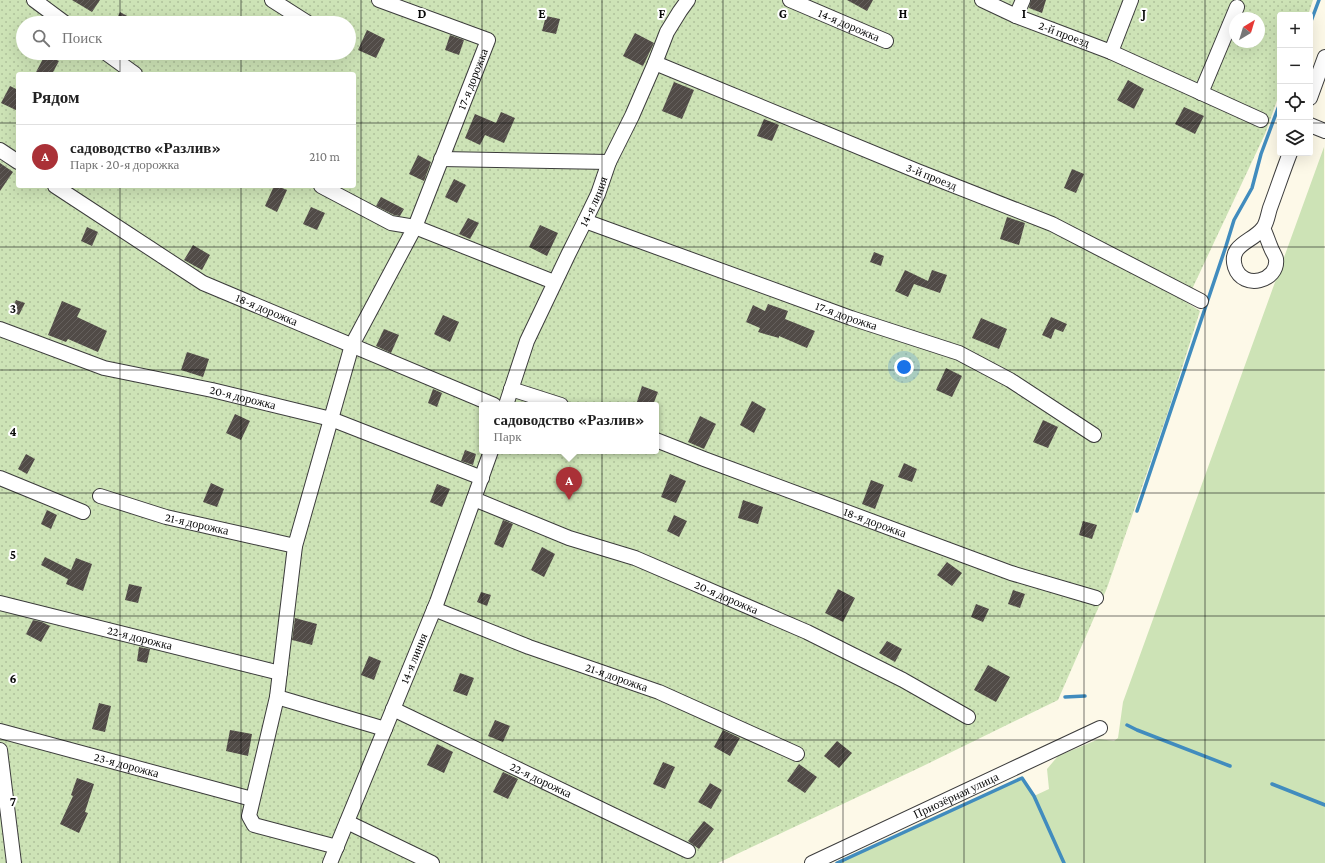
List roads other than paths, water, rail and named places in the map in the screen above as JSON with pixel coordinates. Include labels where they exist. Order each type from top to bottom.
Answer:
[{"type":"street","points":[[34,0],[56,16]]},
{"type":"street","points":[[272,0],[297,16]]},
{"type":"street","name":"17-я дорожка","points":[[337,847],[254,824],[249,816],[277,697],[295,546],[352,345],[415,227],[488,40],[379,0]]},
{"type":"street","name":"14-я дорожка","points":[[790,0],[886,41]]},
{"type":"street","name":"2-й проезд","points":[[982,0],[1016,16],[1111,52],[1261,120]]},
{"type":"street","points":[[1016,16],[1022,0]]},
{"type":"street","points":[[1111,52],[1131,0]]},
{"type":"street","name":"14-я линия","points":[[507,402],[527,341],[554,282],[586,221],[598,194],[609,162],[632,116],[680,4]]},
{"type":"street","points":[[1201,93],[1237,7]]},
{"type":"street","points":[[1313,90],[1325,57]]},
{"type":"street","points":[[116,60],[132,72]]},
{"type":"street","name":"3-й проезд","points":[[655,63],[910,168],[1052,224],[1201,302]]},
{"type":"street","points":[[1313,126],[1325,131]]},
{"type":"street","points":[[0,150],[16,161]]},
{"type":"street","points":[[1263,228],[1289,156]]},
{"type":"street","points":[[441,158],[609,162]]},
{"type":"street","name":"18-я дорожка","points":[[58,188],[203,283],[487,402]]},
{"type":"street","points":[[325,188],[391,223],[415,227],[554,282]]},
{"type":"street","name":"17-я дорожка","points":[[586,221],[852,318],[959,353],[1010,380],[1094,435]]},
{"type":"street","name":"20-я дорожка","points":[[0,329],[104,368],[212,390],[331,419],[482,478]]},
{"type":"street","points":[[511,389],[552,402]]},
{"type":"street","name":"18-я дорожка","points":[[659,441],[1011,573],[1096,598]]},
{"type":"street","name":"14-я линия","points":[[330,863],[434,609],[491,454]]},
{"type":"street","points":[[0,478],[83,512]]},
{"type":"street","name":"21-я дорожка","points":[[100,496],[166,518],[295,546]]},
{"type":"street","name":"20-я дорожка","points":[[474,499],[569,538],[635,558],[807,632],[903,680],[968,717]]},
{"type":"street","name":"22-я дорожка","points":[[0,603],[280,673]]},
{"type":"street","name":"21-я дорожка","points":[[434,609],[529,647],[659,692],[797,754]]},
{"type":"street","points":[[277,697],[385,729]]},
{"type":"street","name":"22-я дорожка","points":[[393,709],[688,851]]},
{"type":"street","name":"Приозёрная улица","points":[[812,863],[1100,728]]},
{"type":"street","name":"23-я дорожка","points":[[0,731],[252,799]]},
{"type":"street","points":[[0,750],[4,816],[14,863]]},
{"type":"street","points":[[347,822],[432,863]]},
{"type":"waterway","points":[[1313,16],[1319,0]]},
{"type":"waterway","points":[[1137,511],[1234,220],[1252,188],[1261,154],[1277,111]]},
{"type":"waterway","points":[[1065,697],[1085,696]]},
{"type":"waterway","points":[[1127,725],[1230,766]]},
{"type":"waterway","points":[[837,863],[1022,778],[1034,796],[1064,863]]},
{"type":"waterway","points":[[1272,784],[1325,805]]},
{"type":"place","name":"садоводство «Разлив»","points":[[569,500]]}]
